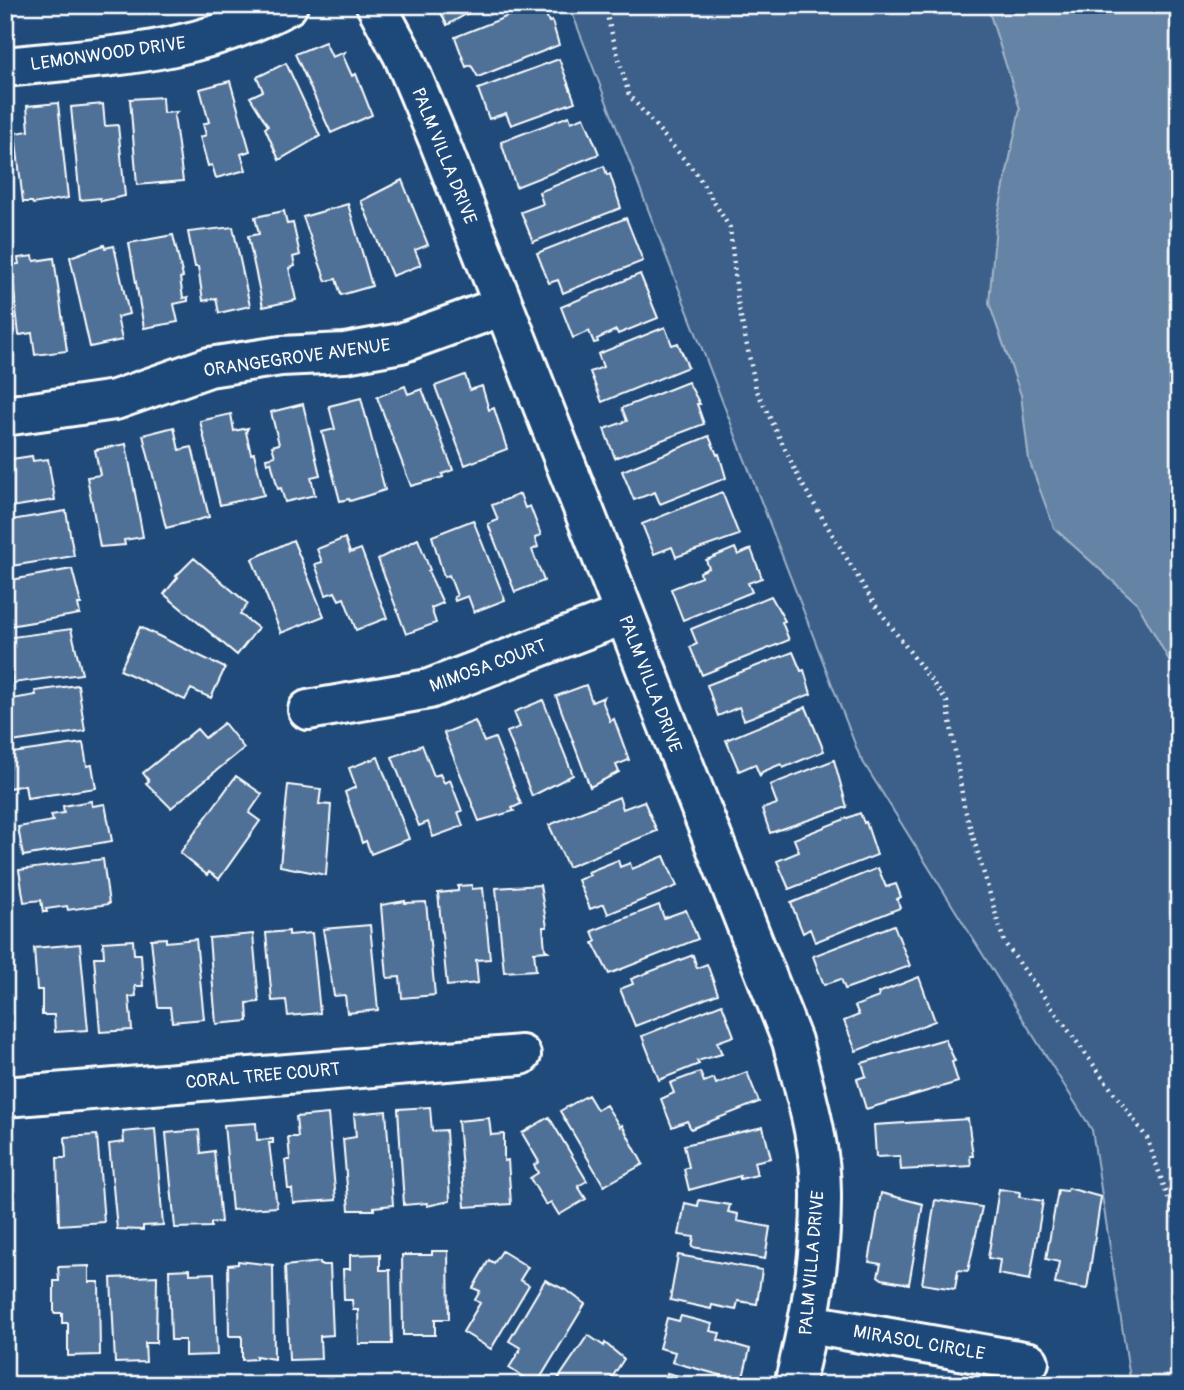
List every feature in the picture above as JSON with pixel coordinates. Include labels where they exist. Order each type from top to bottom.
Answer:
[{"type":"street","name":"LEMONWOOD DRIVE","points":[[5,67],[174,49],[253,24],[288,5]]},
{"type":"street","name":"PALM VILLA DRIVE","points":[[376,5],[403,55],[792,1041],[811,1114],[822,1198],[809,1324],[794,1385]]},
{"type":"street","name":"ORANGEGROVE AVENUE","points":[[5,416],[115,400],[209,366],[281,356],[345,353],[401,343],[503,306]]},
{"type":"street","name":"MIMOSA COURT","points":[[308,710],[429,689],[623,615]]},
{"type":"street","name":"CORAL TREE COURT","points":[[5,1097],[521,1055]]},
{"type":"street","name":"MIRASOL CIRCLE","points":[[809,1324],[1029,1362]]},
{"type":"path","points":[[604,5],[629,95],[696,173],[730,228],[738,303],[756,389],[802,484],[873,601],[947,702],[964,806],[1004,942],[1147,1138],[1179,1229]]},
{"type":"shaded area","points":[[569,5],[1179,5],[1179,1385],[1131,1385],[1092,1130],[860,757]]},
{"type":"shaded area","points":[[987,5],[1179,5],[1179,678],[1137,603],[1054,528],[1029,460],[1021,395],[989,303],[996,225],[1020,109]]},
{"type":"building","points":[[437,5],[482,5],[447,25]]},
{"type":"building","points":[[542,5],[549,22],[552,21],[559,45],[478,77],[471,65],[466,67],[455,37]]},
{"type":"building","points":[[325,42],[332,57],[345,52],[343,56],[352,76],[356,74],[372,115],[331,133],[295,54]]},
{"type":"building","points":[[559,59],[575,102],[511,125],[506,113],[489,119],[478,89]]},
{"type":"building","points":[[286,63],[320,136],[279,160],[265,128],[268,126],[250,97],[263,91],[257,77]]},
{"type":"building","points":[[230,81],[250,151],[241,154],[246,170],[216,178],[212,165],[208,166],[200,137],[206,135],[203,124],[209,122],[200,89]]},
{"type":"building","points":[[162,97],[163,113],[177,112],[174,116],[183,181],[137,185],[130,99]]},
{"type":"building","points":[[58,103],[68,198],[33,204],[23,202],[15,133],[29,131],[27,106]]},
{"type":"building","points":[[103,104],[105,126],[118,125],[125,196],[101,201],[100,198],[80,200],[71,107]]},
{"type":"building","points":[[569,116],[571,122],[584,117],[599,154],[516,187],[501,142]]},
{"type":"building","points":[[604,166],[607,175],[610,174],[621,208],[533,242],[521,212],[543,204],[539,192]]},
{"type":"building","points":[[402,180],[428,245],[415,250],[421,265],[392,276],[361,201]]},
{"type":"building","points":[[348,204],[372,286],[341,295],[336,279],[326,281],[303,217]]},
{"type":"building","points":[[284,211],[287,224],[293,223],[300,255],[293,257],[295,266],[289,268],[296,300],[263,307],[248,236],[259,234],[255,217]]},
{"type":"building","points":[[626,218],[643,261],[563,293],[558,280],[549,283],[537,253]]},
{"type":"building","points":[[233,227],[250,306],[219,313],[216,298],[203,301],[198,267],[195,267],[188,232]]},
{"type":"building","points":[[173,235],[183,277],[180,278],[183,298],[188,297],[188,301],[174,304],[178,322],[144,328],[129,243]]},
{"type":"building","points":[[104,245],[105,248],[114,246],[129,314],[117,317],[122,340],[90,347],[70,257]]},
{"type":"building","points":[[33,256],[34,261],[54,258],[67,351],[35,355],[32,333],[19,335],[11,265],[19,264],[18,258]]},
{"type":"building","points":[[640,274],[658,318],[618,334],[616,330],[594,343],[589,331],[573,338],[561,307]]},
{"type":"building","points":[[665,327],[672,345],[678,343],[688,367],[602,402],[590,372],[603,367],[598,354]]},
{"type":"building","points":[[465,375],[470,390],[482,386],[489,410],[494,408],[507,449],[465,465],[435,386]]},
{"type":"building","points":[[688,382],[700,404],[697,404],[704,424],[615,458],[604,429],[627,421],[622,408]]},
{"type":"building","points":[[405,386],[408,394],[422,389],[453,470],[442,474],[443,477],[411,486],[377,397]]},
{"type":"building","points":[[361,398],[385,490],[350,501],[340,501],[322,432],[335,429],[329,406]]},
{"type":"building","points":[[303,404],[320,475],[311,477],[315,495],[285,502],[281,488],[278,489],[271,462],[267,463],[266,458],[275,456],[272,446],[279,444],[271,412]]},
{"type":"building","points":[[231,414],[234,431],[248,428],[246,432],[251,454],[254,453],[264,495],[220,505],[200,421]]},
{"type":"building","points":[[174,427],[179,450],[192,447],[209,517],[166,528],[143,435]]},
{"type":"building","points":[[709,436],[717,455],[719,454],[726,478],[660,504],[655,492],[634,500],[622,471]]},
{"type":"building","points":[[126,444],[143,537],[124,540],[125,545],[100,547],[87,477],[100,475],[95,450]]},
{"type":"building","points":[[32,456],[33,461],[48,459],[55,500],[5,508],[5,460]]},
{"type":"building","points":[[722,492],[739,535],[676,557],[672,547],[654,554],[642,524]]},
{"type":"building","points":[[520,494],[525,508],[530,506],[541,535],[535,538],[538,547],[532,550],[544,581],[515,592],[488,524],[498,520],[492,505]]},
{"type":"building","points":[[66,511],[74,556],[5,567],[5,521]]},
{"type":"building","points":[[473,520],[505,600],[474,612],[468,596],[455,601],[454,597],[457,596],[449,575],[444,577],[432,536]]},
{"type":"building","points":[[345,538],[350,553],[361,549],[387,618],[356,630],[344,598],[339,600],[335,592],[326,595],[315,564],[322,562],[317,549]]},
{"type":"building","points":[[418,539],[430,570],[428,571],[443,603],[431,608],[436,623],[406,634],[378,559]]},
{"type":"building","points":[[293,540],[324,616],[281,633],[252,559]]},
{"type":"building","points":[[735,548],[738,555],[751,549],[762,578],[748,583],[752,592],[683,620],[671,589],[701,577],[700,572],[709,568],[706,560]]},
{"type":"building","points":[[194,558],[248,604],[240,614],[258,628],[237,655],[164,594],[178,577],[176,576]]},
{"type":"building","points":[[72,569],[81,604],[78,604],[80,614],[9,626],[5,611],[5,581]]},
{"type":"building","points":[[771,596],[785,621],[782,622],[789,640],[702,675],[690,647],[697,644],[691,629]]},
{"type":"building","points":[[140,627],[225,668],[211,698],[191,689],[185,700],[120,670]]},
{"type":"building","points":[[71,629],[82,674],[13,683],[11,670],[5,671],[5,638]]},
{"type":"building","points":[[793,652],[801,671],[804,670],[811,694],[744,720],[739,707],[718,716],[707,685]]},
{"type":"building","points":[[78,685],[85,731],[5,743],[5,710],[14,709],[12,699],[36,695],[35,691]]},
{"type":"building","points":[[586,685],[592,702],[604,697],[602,700],[610,721],[614,719],[629,760],[616,765],[619,772],[590,787],[556,696]]},
{"type":"building","points":[[543,700],[573,775],[532,796],[507,732],[520,727],[514,712]]},
{"type":"building","points":[[806,707],[824,751],[783,768],[781,764],[762,772],[760,776],[755,764],[739,771],[726,740]]},
{"type":"building","points":[[475,721],[484,742],[495,738],[521,804],[512,808],[514,811],[479,821],[444,733]]},
{"type":"building","points":[[224,723],[244,748],[171,808],[146,783],[149,781],[143,773],[197,729],[205,738]]},
{"type":"building","points":[[83,743],[87,766],[92,765],[96,788],[27,798],[25,785],[9,788],[5,754]]},
{"type":"building","points":[[422,745],[434,776],[440,774],[444,783],[450,780],[462,811],[458,812],[463,826],[433,837],[428,822],[419,826],[392,757]]},
{"type":"building","points":[[378,757],[409,839],[371,854],[366,841],[362,843],[345,792],[356,787],[349,768]]},
{"type":"building","points":[[834,760],[847,807],[770,833],[762,809],[777,804],[770,785]]},
{"type":"building","points":[[236,776],[262,794],[249,813],[260,821],[219,879],[209,872],[207,875],[180,853]]},
{"type":"building","points":[[288,785],[321,789],[319,804],[331,805],[326,875],[280,866]]},
{"type":"building","points":[[619,797],[623,809],[644,801],[657,831],[568,867],[549,825]]},
{"type":"building","points":[[91,801],[92,806],[105,804],[112,841],[23,856],[18,827],[53,821],[51,815],[64,813],[63,806]]},
{"type":"building","points":[[860,813],[864,823],[866,822],[877,855],[789,889],[777,861],[799,852],[794,839]]},
{"type":"building","points":[[664,856],[677,886],[608,914],[604,904],[590,909],[578,880],[590,875],[588,872],[618,860],[620,867],[630,863],[632,869]]},
{"type":"building","points":[[103,859],[109,904],[68,910],[67,906],[46,909],[47,912],[43,912],[41,900],[24,902],[19,870]]},
{"type":"building","points":[[878,868],[886,887],[896,884],[901,897],[897,899],[900,908],[815,942],[810,929],[803,933],[791,903]]},
{"type":"building","points":[[472,885],[472,889],[483,888],[490,959],[476,960],[478,983],[447,986],[438,893],[458,891],[458,886]]},
{"type":"building","points":[[540,885],[547,927],[543,927],[545,949],[548,951],[534,952],[536,970],[504,972],[496,888]]},
{"type":"building","points":[[405,901],[426,902],[435,995],[402,998],[400,977],[387,978],[381,905]]},
{"type":"building","points":[[659,905],[664,918],[686,910],[698,939],[609,974],[593,943],[596,941],[592,931]]},
{"type":"building","points":[[370,925],[378,1010],[347,1013],[345,995],[334,996],[323,929]]},
{"type":"building","points":[[894,925],[910,966],[845,989],[841,979],[824,985],[813,956]]},
{"type":"building","points":[[289,931],[289,935],[312,933],[320,1013],[288,1016],[286,1000],[272,1001],[266,933]]},
{"type":"building","points":[[253,934],[259,1002],[247,1003],[248,1021],[216,1024],[209,938]]},
{"type":"building","points":[[166,938],[166,942],[196,939],[204,1019],[172,1022],[170,1007],[158,1007],[151,939]]},
{"type":"building","points":[[133,940],[134,954],[141,954],[143,986],[135,986],[136,996],[129,997],[132,1030],[100,1032],[94,957],[104,957],[103,942]]},
{"type":"building","points":[[80,944],[88,1030],[55,1032],[54,1015],[42,1015],[42,990],[37,990],[34,948]]},
{"type":"building","points":[[693,955],[697,968],[707,964],[718,994],[635,1026],[620,989],[633,984],[631,979]]},
{"type":"building","points":[[919,977],[935,1021],[856,1051],[844,1021],[859,1015],[855,1006],[879,997],[878,993]]},
{"type":"building","points":[[722,1004],[734,1036],[717,1042],[722,1054],[697,1061],[699,1064],[659,1080],[642,1036]]},
{"type":"building","points":[[945,1039],[955,1061],[952,1062],[958,1082],[866,1109],[857,1079],[866,1076],[862,1063]]},
{"type":"building","points":[[700,1072],[704,1082],[714,1078],[716,1084],[747,1072],[759,1102],[691,1129],[687,1121],[672,1127],[661,1099],[674,1093],[670,1083]]},
{"type":"building","points":[[588,1095],[597,1110],[606,1105],[620,1127],[622,1125],[643,1164],[604,1186],[560,1111]]},
{"type":"building","points":[[430,1107],[432,1131],[446,1130],[450,1201],[427,1206],[427,1203],[404,1205],[398,1109]]},
{"type":"building","points":[[386,1111],[393,1205],[374,1207],[374,1210],[349,1210],[343,1139],[356,1137],[354,1114]]},
{"type":"building","points":[[328,1114],[336,1200],[293,1203],[292,1189],[288,1189],[285,1160],[290,1160],[288,1137],[298,1137],[296,1117]]},
{"type":"building","points":[[549,1117],[587,1181],[578,1186],[586,1199],[559,1215],[551,1202],[546,1205],[530,1178],[538,1173],[534,1165],[539,1162],[522,1133]]},
{"type":"building","points":[[489,1118],[491,1135],[504,1134],[504,1161],[508,1160],[511,1204],[465,1207],[458,1121]]},
{"type":"building","points":[[968,1119],[973,1156],[970,1156],[971,1166],[901,1170],[900,1156],[876,1157],[874,1125]]},
{"type":"building","points":[[256,1123],[257,1140],[273,1139],[273,1143],[269,1143],[277,1207],[232,1210],[224,1125]]},
{"type":"building","points":[[763,1127],[771,1158],[754,1162],[757,1175],[740,1179],[740,1176],[689,1190],[684,1169],[689,1167],[684,1145]]},
{"type":"building","points":[[155,1129],[163,1225],[143,1226],[143,1230],[117,1229],[109,1144],[124,1142],[123,1132]]},
{"type":"building","points":[[199,1130],[201,1153],[214,1151],[221,1222],[211,1223],[211,1227],[175,1228],[166,1133]]},
{"type":"building","points":[[97,1135],[104,1222],[59,1225],[57,1158],[66,1158],[65,1137]]},
{"type":"building","points":[[1068,1188],[1101,1197],[1087,1289],[1055,1284],[1059,1262],[1046,1259],[1058,1190],[1067,1191]]},
{"type":"building","points":[[999,1189],[1020,1192],[1019,1197],[1043,1201],[1030,1280],[998,1274],[1000,1260],[988,1258]]},
{"type":"building","points":[[881,1193],[923,1204],[909,1284],[882,1279],[878,1276],[881,1264],[869,1262]]},
{"type":"building","points":[[699,1200],[730,1205],[728,1212],[738,1214],[737,1221],[770,1227],[765,1259],[692,1247],[694,1237],[679,1235],[685,1203],[698,1206]]},
{"type":"building","points":[[935,1200],[982,1207],[968,1271],[958,1270],[955,1289],[922,1284]]},
{"type":"building","points":[[432,1251],[448,1251],[449,1319],[435,1319],[435,1335],[403,1335],[402,1255],[432,1255]]},
{"type":"building","points":[[502,1251],[528,1267],[520,1280],[529,1285],[491,1349],[463,1332],[480,1303],[475,1300],[480,1291],[473,1288],[489,1260],[494,1263]]},
{"type":"building","points":[[380,1254],[380,1270],[390,1270],[392,1344],[359,1344],[358,1310],[353,1310],[352,1300],[344,1300],[343,1269],[350,1269],[350,1255]]},
{"type":"building","points":[[678,1255],[762,1270],[757,1304],[738,1301],[736,1310],[712,1305],[711,1309],[670,1300]]},
{"type":"building","points":[[238,1261],[273,1265],[274,1359],[256,1356],[256,1359],[242,1360],[242,1336],[229,1336],[228,1265],[238,1264]]},
{"type":"building","points":[[320,1262],[320,1265],[330,1265],[333,1335],[320,1336],[321,1359],[289,1360],[285,1266]]},
{"type":"building","points":[[89,1266],[89,1282],[99,1282],[100,1355],[68,1356],[68,1323],[62,1323],[62,1313],[54,1313],[54,1281],[59,1281],[58,1267]]},
{"type":"building","points":[[190,1269],[190,1274],[214,1273],[217,1355],[185,1356],[185,1340],[171,1340],[169,1270]]},
{"type":"building","points":[[157,1276],[156,1343],[145,1343],[146,1362],[115,1363],[111,1278]]},
{"type":"building","points":[[545,1280],[568,1291],[585,1304],[536,1385],[509,1368],[521,1348],[509,1341]]},
{"type":"building","points":[[681,1316],[712,1324],[710,1331],[720,1333],[718,1340],[750,1349],[742,1381],[672,1362],[675,1352],[659,1348],[667,1318],[679,1321]]},
{"type":"building","points":[[588,1335],[604,1346],[605,1343],[624,1359],[607,1385],[554,1385]]},
{"type":"building","points":[[667,1373],[715,1385],[648,1385],[649,1379],[665,1383]]}]
